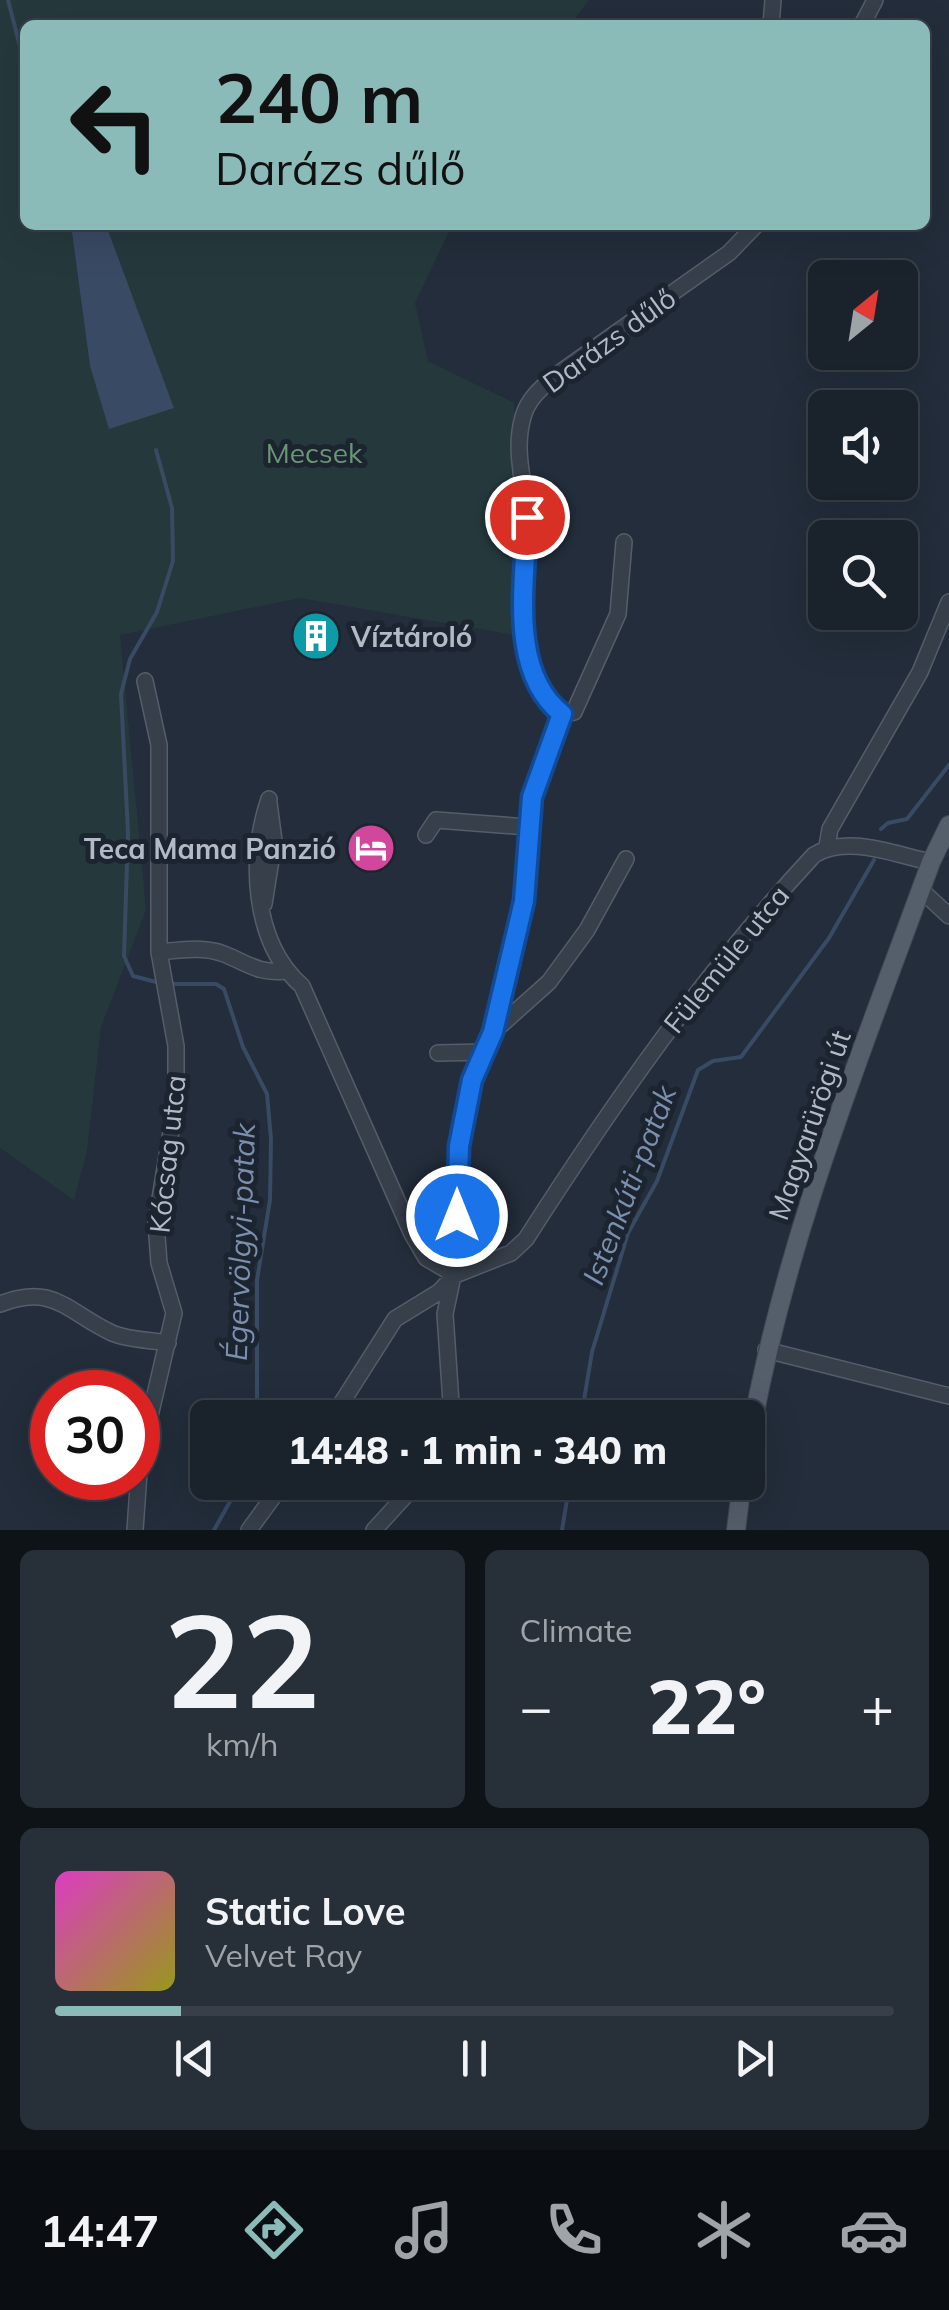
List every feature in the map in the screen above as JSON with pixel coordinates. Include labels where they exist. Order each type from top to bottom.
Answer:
[{"type":"main road","name":"Magyarürögi út","points":[[757,1400],[766,1350],[796,1246],[931,862],[949,825]]},
{"type":"main road","points":[[736,1530],[740,1500]]},
{"type":"street","name":"Darázs dűlő","points":[[562,714],[547,702],[532,676],[525,633],[527,517],[518,456],[524,415],[535,392],[729,253],[751,230]]},
{"type":"street","points":[[451,1400],[446,1314],[456,1275],[459,1146],[472,1080],[493,1032],[524,901],[532,797],[562,714],[574,712],[618,614],[624,542]]},
{"type":"street","points":[[931,862],[848,845],[827,846],[830,829],[920,672],[949,602]]},
{"type":"street","name":"Kócsag utca","points":[[135,1530],[140,1459],[174,1313],[160,1263],[156,1223],[176,1101],[176,1046],[159,952],[159,745],[144,680]]},
{"type":"street","points":[[263,910],[274,841],[269,799],[254,866],[263,910],[285,971],[302,986],[412,1234],[426,1258],[456,1275]]},
{"type":"street","points":[[426,834],[436,820],[528,826]]},
{"type":"street","name":"Fülemüle utca","points":[[343,1400],[394,1319],[439,1292],[456,1275],[511,1253],[526,1239],[652,1050],[748,926],[827,846]]},
{"type":"street","points":[[493,1032],[549,982],[587,930],[626,859]]},
{"type":"street","points":[[921,890],[949,916]]},
{"type":"street","points":[[159,952],[198,949],[224,954],[269,973],[285,971]]},
{"type":"street","points":[[438,1054],[484,1052]]},
{"type":"street","points":[[0,1304],[28,1295],[45,1296],[111,1332],[168,1343]]},
{"type":"street","points":[[766,1350],[949,1396]]},
{"type":"street","points":[[249,1530],[271,1500]]},
{"type":"street","points":[[374,1530],[402,1500]]},
{"type":"green space","name":"Mecsek","points":[[0,0],[589,0],[574,20],[20,20],[20,230],[72,230],[90,366],[174,408],[108,230],[450,230],[415,303],[428,361],[514,403],[520,636],[300,598],[120,635],[146,910],[101,1027],[87,1151],[74,1200],[0,1148]]},
{"type":"water","points":[[72,230],[108,230],[174,408],[109,429],[90,366]]},
{"type":"waterway","name":"Égervölgyi-patak","points":[[8,0],[20,47]]},
{"type":"waterway","name":"Égervölgyi-patak","points":[[156,450],[172,508],[173,561],[157,612],[130,659],[121,694],[128,832],[124,956],[133,976],[160,983]]},
{"type":"waterway","name":"Istenkúti-patak","points":[[881,829],[888,823],[907,819],[949,765]]},
{"type":"waterway","name":"Istenkúti-patak","points":[[584,1400],[592,1352],[628,1233],[657,1181],[698,1070],[713,1061],[741,1057],[829,938],[874,860]]},
{"type":"waterway","name":"Égervölgyi-patak","points":[[170,984],[216,984],[224,989],[243,1047],[267,1094],[270,1200],[257,1280],[257,1400]]},
{"type":"waterway","name":"Égervölgyi-patak","points":[[214,1530],[231,1500]]},
{"type":"waterway","name":"Istenkúti-patak","points":[[562,1530],[567,1500]]},
{"type":"place","name":"Víztároló","points":[[316,636]]},
{"type":"place","name":"Teca Mama Panzió","points":[[371,848]]},
{"type":"route","points":[[457,1216],[459,1146],[472,1080],[493,1032],[512,966],[524,901],[532,797],[562,714],[547,702],[532,676],[525,633],[527,517]]}]
